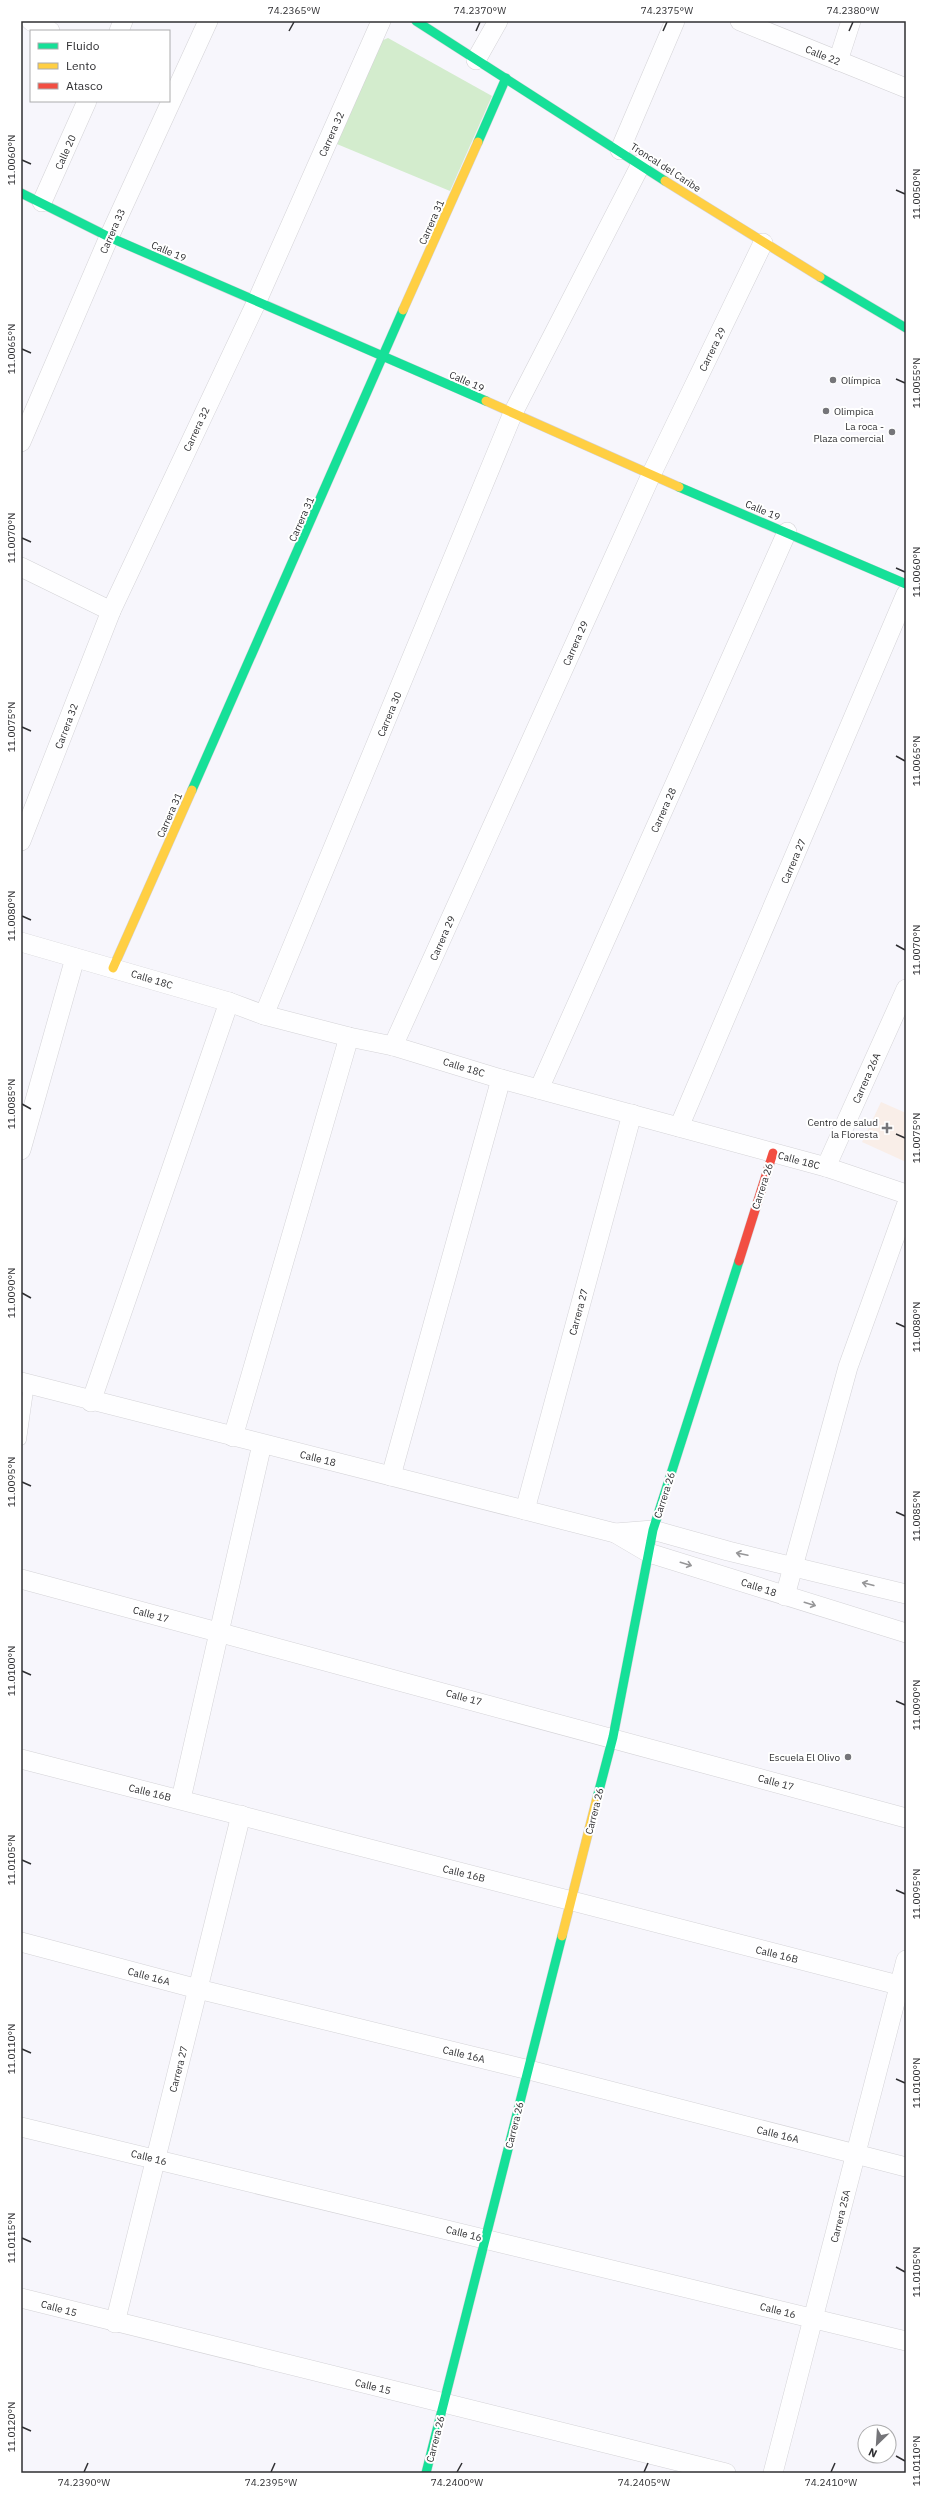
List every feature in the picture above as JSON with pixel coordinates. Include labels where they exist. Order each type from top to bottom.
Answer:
[{"type":"street","points":[[31,21],[48,30]]},
{"type":"street","name":"Carrera 33","points":[[21,442],[109,238],[208,21]]},
{"type":"street","name":"Carrera 32","points":[[21,841],[111,611],[257,301],[381,21]]},
{"type":"street","name":"Troncal del Caribe","points":[[416,21],[620,150],[763,243],[906,328]]},
{"type":"street","points":[[476,60],[498,21]]},
{"type":"street","points":[[620,150],[675,21]]},
{"type":"street","name":"Calle 22","points":[[740,21],[906,88]]},
{"type":"street","points":[[838,61],[851,21]]},
{"type":"street","name":"Carrera 31","points":[[114,968],[385,356],[506,78]]},
{"type":"street","name":"Calle 20","points":[[42,202],[87,102]]},
{"type":"street","name":"Carrera 30","points":[[264,1015],[513,413],[641,164]]},
{"type":"street","name":"Calle 19","points":[[21,193],[42,202],[109,238],[385,356],[651,475],[906,584]]},
{"type":"street","name":"Carrera 29","points":[[393,1046],[651,475],[763,243]]},
{"type":"street","name":"Carrera 28","points":[[539,1089],[787,532]]},
{"type":"street","points":[[21,567],[111,611]]},
{"type":"street","name":"Carrera 27","points":[[679,1127],[906,594]]},
{"type":"street","name":"Calle 18C","points":[[21,942],[229,1002],[264,1015],[349,1037],[393,1046],[501,1079],[826,1167],[906,1194]]},
{"type":"street","points":[[21,1150],[75,958]]},
{"type":"street","name":"Carrera 26A","points":[[826,1167],[906,989]]},
{"type":"street","points":[[91,1402],[229,1002]]},
{"type":"street","points":[[233,1437],[349,1037]]},
{"type":"street","points":[[391,1476],[501,1079]]},
{"type":"street","name":"Carrera 27","points":[[525,1510],[632,1114]]},
{"type":"street","name":"Carrera 26","points":[[426,2473],[613,1737],[653,1530],[773,1153]]},
{"type":"street","points":[[785,1596],[848,1367],[906,1206]]},
{"type":"street","name":"Calle 18","points":[[25,1383],[91,1402],[615,1533],[649,1553],[906,1633]]},
{"type":"street","points":[[181,1799],[262,1444]]},
{"type":"street","name":"Calle 18","points":[[615,1533],[653,1530],[728,1551],[794,1565],[906,1594]]},
{"type":"street","name":"Calle 17","points":[[21,1579],[613,1737],[906,1818]]},
{"type":"street","name":"Calle 16B","points":[[21,1759],[903,1986]]},
{"type":"street","name":"Carrera 27","points":[[116,2323],[241,1815]]},
{"type":"street","name":"Calle 16A","points":[[21,1942],[198,1989],[528,2070],[906,2167]]},
{"type":"street","name":"Carrera 25A","points":[[773,2473],[856,2154],[903,1986],[906,1960]]},
{"type":"street","name":"Calle 16","points":[[21,2127],[486,2238],[906,2341]]},
{"type":"street","name":"Calle 15","points":[[21,2298],[116,2323],[726,2473]]},
{"type":"lane","points":[[21,1440],[25,1383]]},
{"type":"shaded area","name":"Centro de salud la Floresta","points":[[881,1102],[906,1113],[906,1162],[862,1142]]},
{"type":"green space","points":[[388,38],[492,96],[450,191],[332,142],[374,44]]},
{"type":"traffic: fast","points":[[416,21],[665,181]]},
{"type":"traffic: fast","points":[[478,142],[506,78]]},
{"type":"traffic: fast","points":[[21,193],[109,237],[486,401]]},
{"type":"traffic: fast","points":[[820,277],[906,328]]},
{"type":"traffic: fast","points":[[192,790],[403,310]]},
{"type":"traffic: fast","points":[[679,487],[906,584]]},
{"type":"traffic: fast","points":[[597,1798],[613,1737],[653,1530],[739,1261]]},
{"type":"traffic: fast","points":[[426,2473],[562,1936]]},
{"type":"traffic: slow","points":[[403,310],[478,142]]},
{"type":"traffic: slow","points":[[665,181],[820,277]]},
{"type":"traffic: slow","points":[[486,401],[679,487]]},
{"type":"traffic: slow","points":[[113,968],[192,790]]},
{"type":"traffic: slow","points":[[562,1936],[597,1798]]},
{"type":"traffic: jam","points":[[739,1261],[773,1153]]},
{"type":"place","name":"Olímpica","points":[[833,380]]},
{"type":"place","name":"Olimpica","points":[[826,411]]},
{"type":"place","name":"La roca - Plaza comercial","points":[[892,432]]},
{"type":"place","name":"Centro de salud la Floresta","points":[[887,1128]]},
{"type":"place","name":"Escuela El Olivo","points":[[848,1757]]}]
